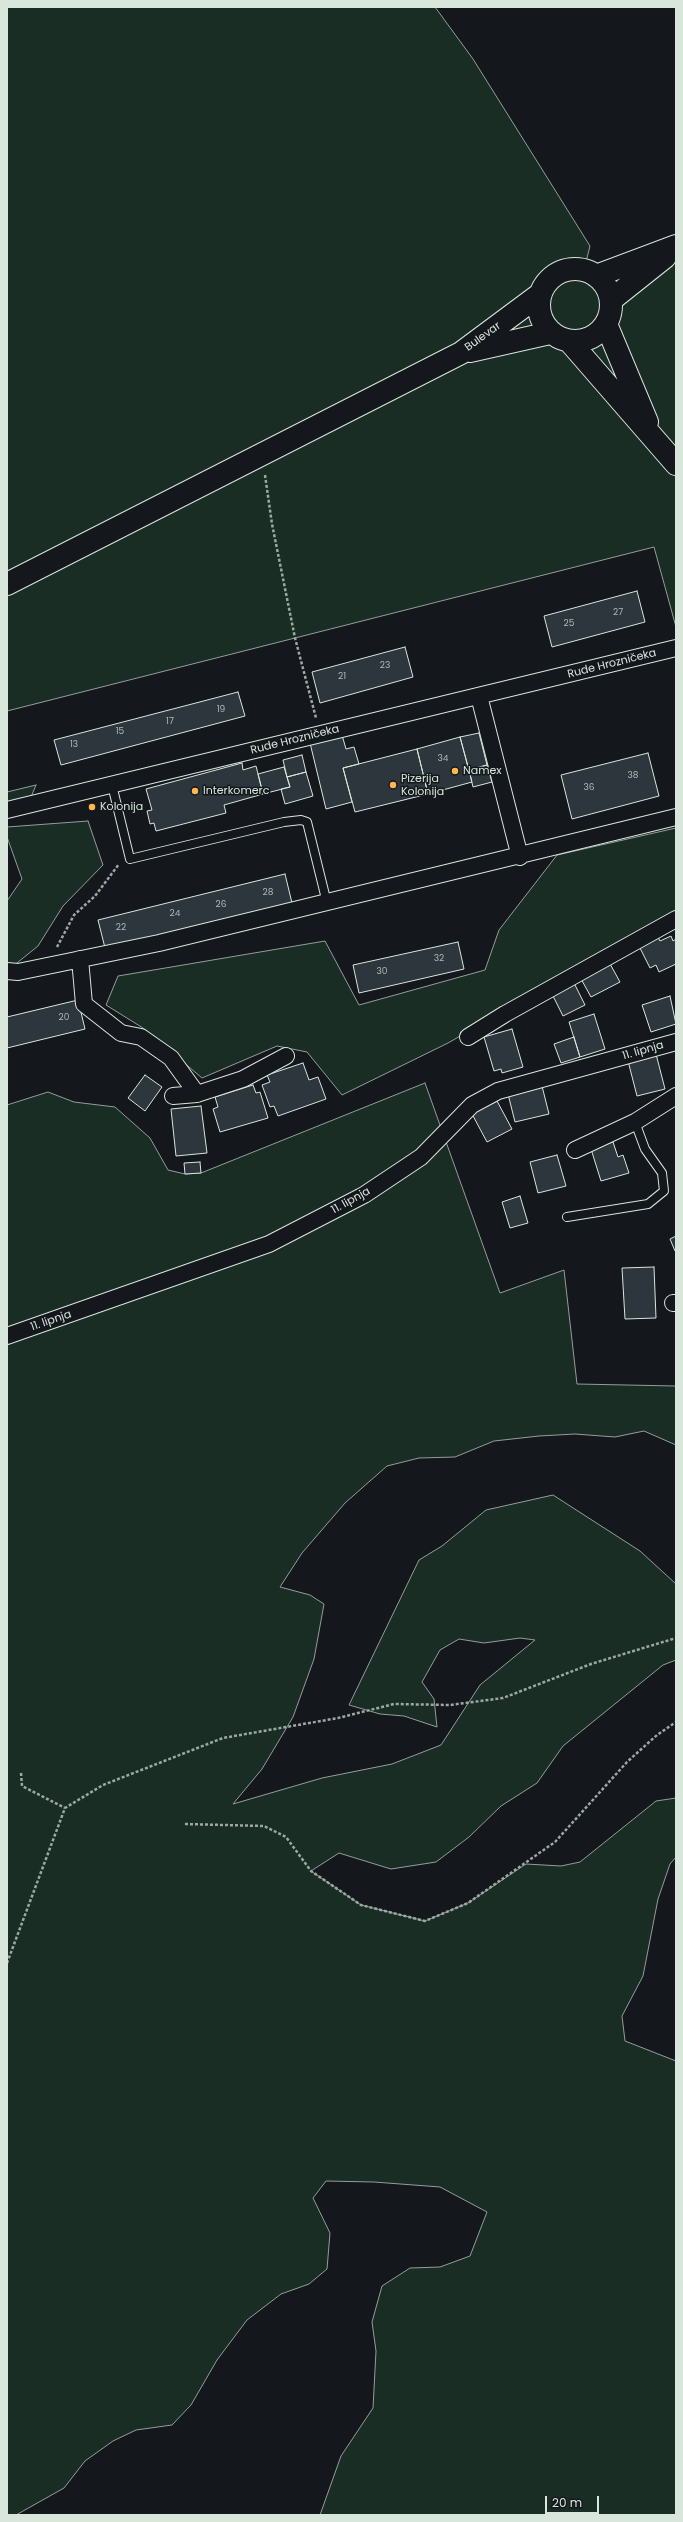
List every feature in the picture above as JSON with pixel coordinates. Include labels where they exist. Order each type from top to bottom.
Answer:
[{"type":"main road","points":[[596,276],[676,247]]},
{"type":"main road","points":[[611,300],[676,247]]},
{"type":"main road","points":[[560,337],[584,341],[597,335],[606,324],[610,315],[611,300],[606,286],[596,276],[584,270],[570,269],[556,274],[546,283],[539,296],[538,309],[542,322],[560,337],[592,370],[653,436],[676,464]]},
{"type":"main road","name":"Bulevar","points":[[461,353],[539,296]]},
{"type":"main road","points":[[606,324],[653,436]]},
{"type":"main road","name":"Bulevar","points":[[461,353],[560,337]]},
{"type":"main road","points":[[7,584],[263,456],[461,353]]},
{"type":"street","name":"Rude Hrozničeka","points":[[7,810],[676,648]]},
{"type":"street","points":[[478,696],[520,857]]},
{"type":"street","points":[[7,971],[18,972],[159,944],[520,857],[676,817]]},
{"type":"street","points":[[468,1037],[505,1014],[676,919]]},
{"type":"street","points":[[80,959],[84,1004],[120,1033],[141,1037],[171,1058],[197,1094]]},
{"type":"street","name":"11. lipnja","points":[[7,1336],[269,1244],[364,1195],[408,1166],[436,1143],[472,1105],[498,1091],[676,1042]]},
{"type":"street","points":[[174,1096],[197,1094],[243,1079],[286,1056]]},
{"type":"street","points":[[575,1150],[634,1122],[676,1096]]},
{"type":"lane","points":[[112,784],[130,859],[301,820],[307,822],[327,903]]},
{"type":"lane","points":[[567,1217],[648,1204],[664,1191],[662,1174],[645,1149],[634,1122]]},
{"type":"path","points":[[263,456],[272,524],[295,638],[321,734]]},
{"type":"path","points":[[48,966],[74,915],[95,896],[119,864],[130,859]]},
{"type":"path","points":[[7,1963],[65,1808],[102,1785],[223,1738],[338,1718],[394,1704],[450,1706],[503,1698],[591,1664],[676,1638]]},
{"type":"path","points":[[186,1824],[264,1826],[286,1837],[311,1870],[361,1905],[425,1921],[468,1903],[555,1842],[627,1762],[657,1735],[676,1722]]},
{"type":"path","points":[[21,1772],[22,1786],[65,1808]]},
{"type":"green space","points":[[7,7],[435,7],[473,59],[590,246],[584,270],[596,276],[676,246],[676,627],[654,547],[7,711]]},
{"type":"green space","points":[[36,785],[31,797],[7,803],[7,792]]},
{"type":"green space","points":[[88,821],[103,865],[63,906],[38,946],[7,971],[7,901],[22,879],[7,837],[7,827]]},
{"type":"green space","points":[[676,828],[676,912],[448,1043],[342,1095],[307,1052],[277,1046],[202,1078],[143,1028],[106,1005],[118,976],[325,941],[359,1005],[485,970],[499,930],[557,855]]},
{"type":"green space","points":[[425,1083],[500,1293],[564,1270],[577,1384],[676,1386],[676,1445],[644,1431],[615,1437],[575,1434],[539,1436],[494,1441],[455,1457],[419,1458],[387,1466],[345,1503],[302,1553],[280,1587],[310,1595],[324,1604],[314,1659],[293,1717],[262,1769],[233,1804],[322,1778],[392,1764],[441,1745],[480,1685],[535,1640],[520,1638],[484,1643],[459,1639],[440,1650],[422,1682],[434,1699],[437,1727],[404,1716],[380,1714],[349,1705],[419,1560],[442,1546],[486,1510],[553,1495],[640,1551],[676,1584],[676,1660],[663,1665],[563,1746],[537,1783],[501,1806],[469,1837],[436,1862],[391,1869],[339,1853],[311,1871],[361,1905],[425,1921],[468,1903],[526,1864],[561,1866],[580,1862],[656,1801],[676,1798],[676,1857],[670,1864],[658,1899],[643,1976],[622,2016],[625,2041],[676,2061],[676,2515],[320,2515],[341,2456],[373,2408],[376,2351],[372,2322],[382,2286],[410,2268],[440,2267],[470,2256],[487,2212],[440,2187],[374,2182],[326,2181],[313,2198],[330,2233],[327,2269],[309,2284],[281,2294],[247,2320],[217,2360],[191,2405],[172,2425],[136,2430],[113,2441],[85,2461],[64,2488],[16,2515],[7,2515],[7,1105],[48,1092],[74,1102],[115,1107],[150,1138],[168,1170],[185,1174],[201,1173]]},
{"type":"building","points":[[637,591],[645,622],[552,647],[544,616]]},
{"type":"building","points":[[405,647],[413,677],[320,703],[312,672]]},
{"type":"building","points":[[238,692],[245,716],[61,765],[54,740]]},
{"type":"building","points":[[479,733],[487,765],[469,770],[460,737]]},
{"type":"building","points":[[342,735],[346,749],[354,747],[359,764],[343,768],[352,802],[326,809],[310,743]]},
{"type":"building","points":[[460,737],[472,782],[428,794],[417,749]]},
{"type":"building","points":[[417,749],[428,794],[355,812],[343,768]]},
{"type":"building","points":[[648,753],[659,796],[572,819],[561,775]]},
{"type":"building","points":[[302,755],[306,772],[287,777],[283,760]]},
{"type":"building","points":[[242,763],[243,770],[256,766],[263,794],[224,805],[226,813],[156,831],[154,823],[150,824],[147,811],[152,810],[146,789]]},
{"type":"building","points":[[487,765],[492,782],[473,787],[469,770]]},
{"type":"building","points":[[284,767],[290,787],[263,794],[258,774]]},
{"type":"building","points":[[306,772],[313,796],[285,804],[281,789],[290,787],[287,777]]},
{"type":"building","points":[[285,874],[292,903],[105,948],[98,920]]},
{"type":"building","points":[[657,935],[660,941],[671,936],[673,941],[676,939],[676,964],[659,972],[656,965],[650,968],[638,944]]},
{"type":"building","points":[[458,942],[464,969],[359,993],[353,965]]},
{"type":"building","points":[[609,962],[620,982],[591,997],[580,977]]},
{"type":"building","points":[[573,981],[585,1005],[563,1016],[551,992]]},
{"type":"building","points":[[670,996],[676,1024],[651,1032],[642,1005]]},
{"type":"building","points":[[78,1000],[85,1029],[7,1048],[7,1017]]},
{"type":"building","points":[[594,1014],[605,1049],[580,1057],[569,1022]]},
{"type":"building","points":[[512,1029],[523,1067],[502,1073],[501,1069],[494,1071],[484,1037]]},
{"type":"building","points":[[574,1037],[580,1057],[561,1063],[554,1044]]},
{"type":"building","points":[[656,1054],[665,1089],[637,1096],[628,1061]]},
{"type":"building","points":[[303,1063],[309,1080],[318,1077],[326,1099],[278,1116],[274,1106],[270,1107],[262,1085],[270,1082],[267,1075]]},
{"type":"building","points":[[145,1075],[162,1087],[145,1111],[128,1098]]},
{"type":"building","points":[[253,1085],[256,1093],[260,1092],[268,1118],[220,1132],[213,1109],[218,1107],[215,1097]]},
{"type":"building","points":[[542,1086],[549,1114],[515,1122],[508,1094]]},
{"type":"building","points":[[497,1101],[512,1129],[487,1142],[472,1114]]},
{"type":"building","points":[[201,1106],[207,1153],[176,1156],[171,1109]]},
{"type":"building","points":[[613,1142],[618,1157],[623,1155],[629,1173],[601,1181],[591,1149]]},
{"type":"building","points":[[557,1155],[566,1186],[538,1193],[530,1162]]},
{"type":"building","points":[[200,1162],[201,1173],[185,1174],[184,1163]]},
{"type":"building","points":[[520,1196],[528,1223],[510,1228],[502,1202]]},
{"type":"building","points":[[676,1236],[676,1251],[675,1251],[670,1239]]},
{"type":"building","points":[[654,1267],[656,1318],[625,1319],[622,1268]]},
{"type":"place","name":"Namex","points":[[455,771]]},
{"type":"place","name":"Pizerija Kolonija","points":[[393,785]]},
{"type":"place","name":"Interkomerc","points":[[195,791]]},
{"type":"place","name":"Kolonija","points":[[92,807]]}]
